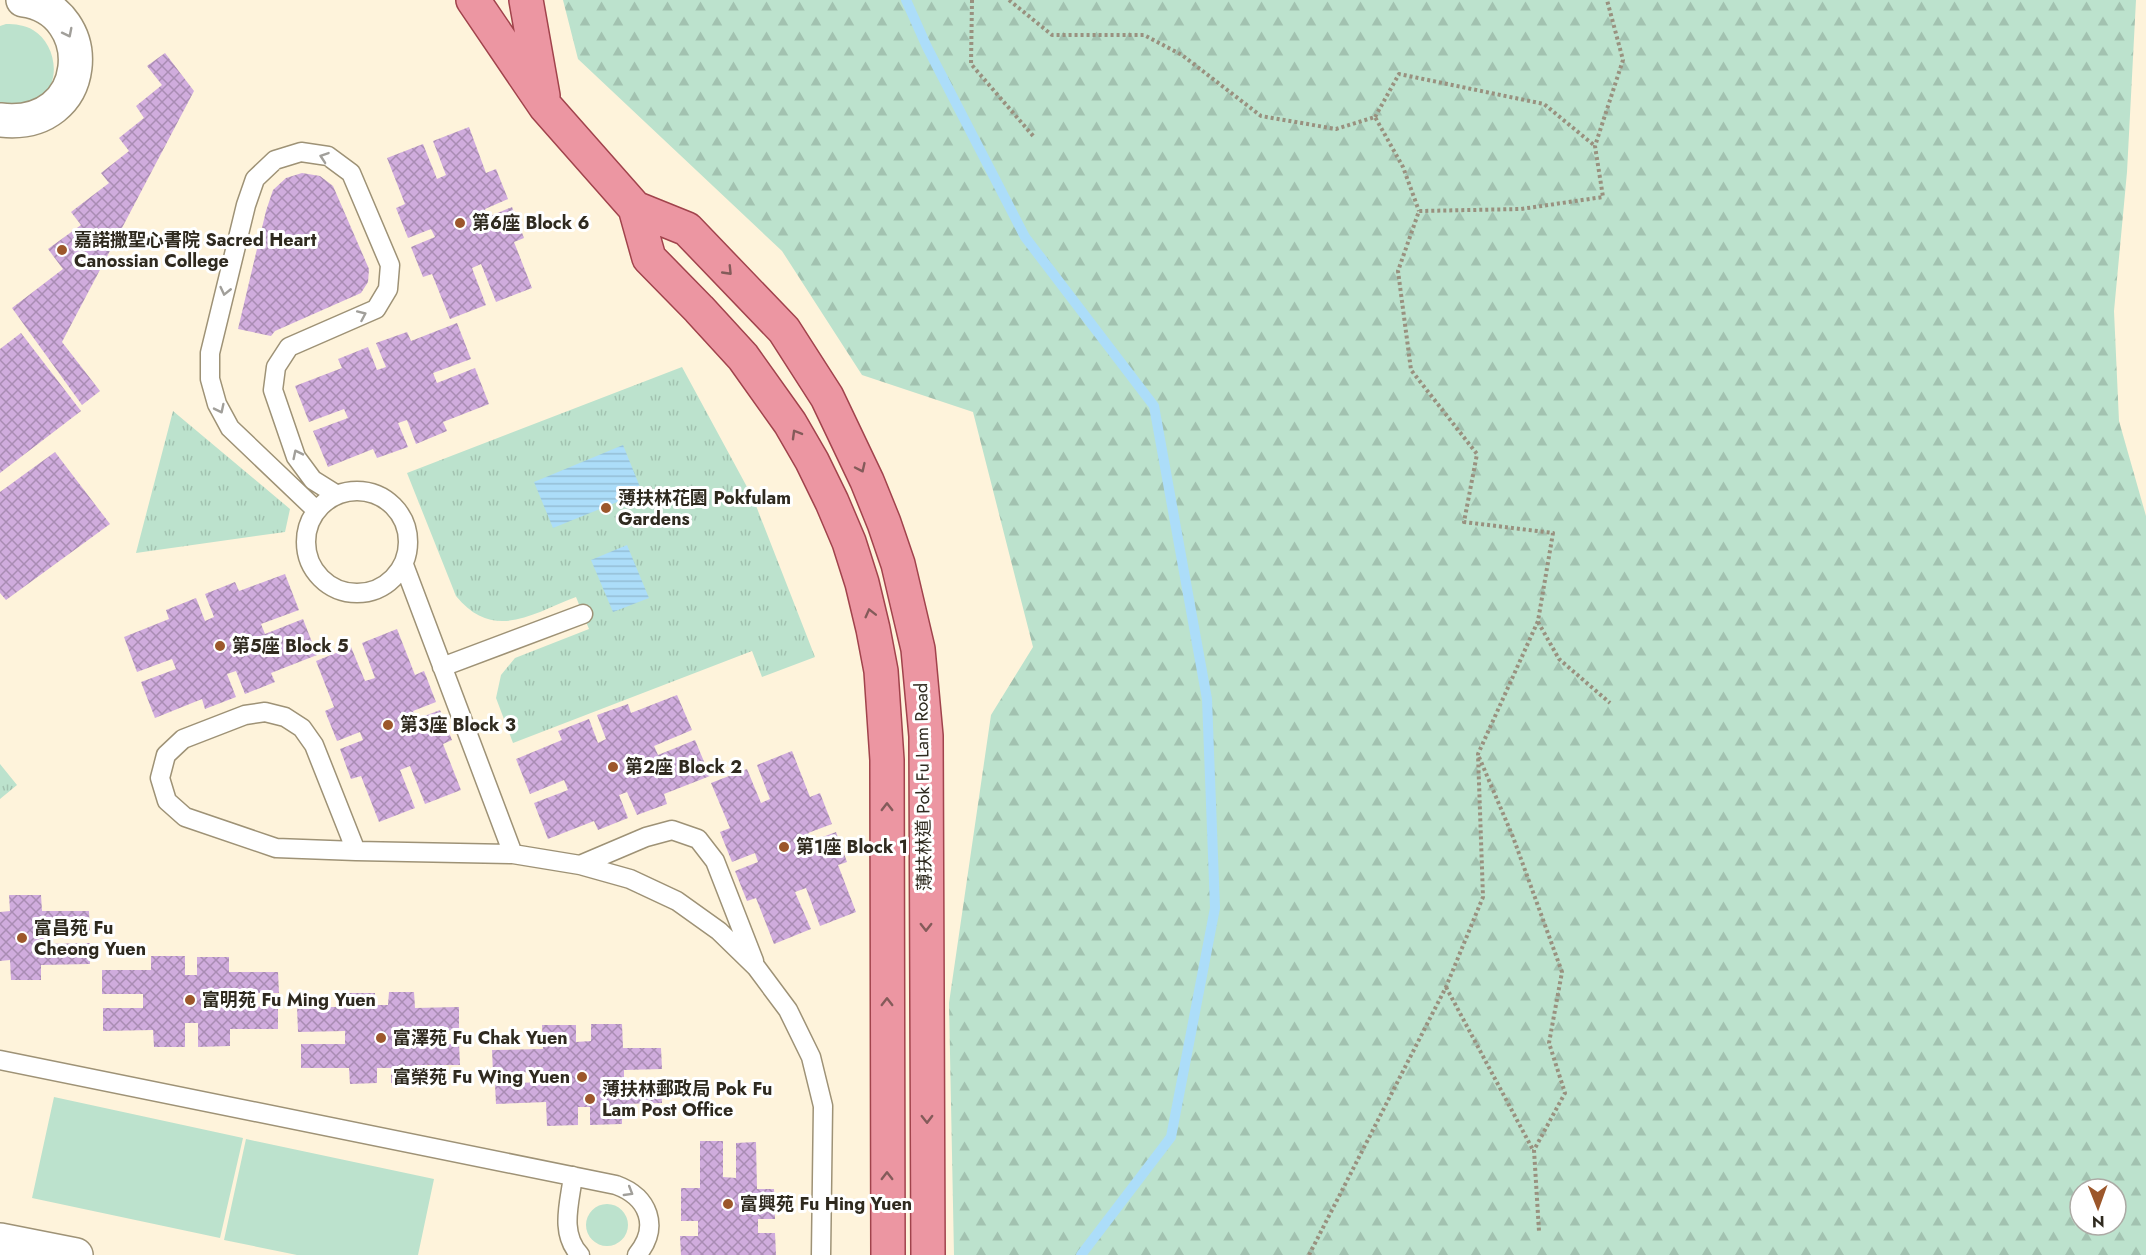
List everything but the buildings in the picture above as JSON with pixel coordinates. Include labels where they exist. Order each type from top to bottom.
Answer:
[{"type":"main road","name":"薄扶林道 Pok Fu Lam Road","points":[[473,0],[545,106],[635,208],[649,258],[742,357],[773,397],[806,451],[849,542],[862,583],[881,670],[887,760],[888,1255]]},
{"type":"main road","points":[[526,0],[545,106]]},
{"type":"main road","name":"薄扶林道 Pok Fu Lam Road","points":[[635,208],[687,229],[784,330],[827,397],[867,481],[898,564],[918,649],[926,736],[928,1255]]},
{"type":"street","points":[[0,1],[4,0]]},
{"type":"street","points":[[0,120],[18,122],[37,118],[54,108],[67,93],[75,75],[76,55],[71,36],[60,19],[45,7],[23,0]]},
{"type":"street","points":[[0,1240],[76,1255]]},
{"type":"lane","points":[[316,510],[230,428],[217,405],[210,379],[210,353],[246,204],[255,179],[275,160],[301,152],[328,156],[351,173],[390,265],[388,289],[376,309],[289,347],[276,367],[273,390],[296,457],[313,480],[337,495]]},
{"type":"lane","points":[[354,490],[372,492],[388,500],[400,513],[408,530],[409,548],[404,565],[394,579],[379,588],[363,593],[345,592],[330,585],[317,574],[309,559],[306,542],[308,525],[316,510],[325,501],[354,490]]},
{"type":"lane","points":[[404,565],[513,854]]},
{"type":"lane","points":[[442,666],[583,614]]},
{"type":"lane","points":[[356,851],[314,745],[302,728],[285,717],[265,712],[245,715],[183,739],[166,755],[160,778],[167,801],[185,817],[276,848],[356,851],[513,854],[580,865],[630,879],[677,901],[719,931],[756,967],[788,1010],[811,1057],[824,1106],[821,1255]]},
{"type":"lane","points":[[580,865],[646,837],[672,830],[698,839],[715,861],[756,967]]},
{"type":"lane","points":[[0,1060],[616,1185],[628,1189],[639,1198],[650,1222],[649,1234],[637,1255]]},
{"type":"lane","points":[[573,1176],[567,1224],[568,1237],[580,1255]]},
{"type":"path","points":[[972,0],[971,64],[1034,137]]},
{"type":"path","points":[[1009,0],[1052,35],[1144,35],[1182,55],[1261,116],[1336,129],[1375,117],[1399,74],[1544,104],[1595,146]]},
{"type":"path","points":[[1419,212],[1521,209],[1604,196],[1595,146],[1623,60],[1607,0]]},
{"type":"path","points":[[1310,1255],[1446,987],[1483,897],[1478,754],[1538,621],[1553,533],[1464,522],[1477,454],[1411,370],[1398,271],[1419,212],[1403,167],[1375,117]]},
{"type":"path","points":[[1538,621],[1559,659],[1610,703]]},
{"type":"path","points":[[1478,754],[1513,837],[1562,972],[1549,1043],[1565,1093],[1534,1150]]},
{"type":"path","points":[[1446,987],[1534,1150],[1539,1231]]},
{"type":"green space","points":[[563,0],[2136,0],[2127,172],[2114,311],[2119,421],[2146,516],[2146,1255],[954,1255],[949,1003],[991,715],[1033,647],[973,412],[862,375],[782,251],[578,59]]},
{"type":"green space","points":[[6,24],[27,27],[41,36],[51,53],[54,72],[52,82],[40,98],[0,109],[0,26]]},
{"type":"green space","points":[[682,367],[753,498],[815,657],[762,677],[752,651],[513,743],[496,698],[501,675],[515,658],[589,629],[576,597],[513,620],[499,621],[484,618],[470,610],[456,596],[407,473]]},
{"type":"green space","points":[[173,411],[290,509],[285,532],[136,553]]},
{"type":"green space","points":[[0,764],[17,785],[0,799]]},
{"type":"green space","points":[[54,1097],[243,1138],[220,1238],[32,1198]]},
{"type":"green space","points":[[246,1139],[434,1179],[418,1255],[297,1255],[224,1240]]},
{"type":"green space","points":[[607,1204],[622,1210],[628,1225],[622,1240],[607,1246],[592,1240],[586,1225],[592,1210]]},
{"type":"water","points":[[623,445],[642,492],[553,528],[534,482]]},
{"type":"water","points":[[627,545],[649,598],[613,612],[591,560]]},
{"type":"waterway","points":[[906,0],[927,47],[1025,237],[1154,406],[1207,699],[1215,908],[1171,1137],[1081,1255]]},
{"type":"place","name":"第6座 Block 6","points":[[460,223]]},
{"type":"place","name":"嘉諾撒聖心書院 Sacred Heart Canossian College","points":[[62,250]]},
{"type":"place","name":"薄扶林花園 Pokfulam Gardens","points":[[606,508]]},
{"type":"place","name":"第5座 Block 5","points":[[220,646]]},
{"type":"place","name":"第3座 Block 3","points":[[388,725]]},
{"type":"place","name":"第2座 Block 2","points":[[613,767]]},
{"type":"place","name":"第1座 Block 1","points":[[784,847]]},
{"type":"place","name":"富昌苑 Fu Cheong Yuen","points":[[22,938]]},
{"type":"place","name":"富明苑 Fu Ming Yuen","points":[[190,1000]]},
{"type":"place","name":"富澤苑 Fu Chak Yuen","points":[[381,1038]]},
{"type":"place","name":"富榮苑 Fu Wing Yuen","points":[[582,1077]]},
{"type":"place","name":"薄扶林郵政局 Pok Fu Lam Post Office","points":[[590,1099]]},
{"type":"place","name":"富興苑 Fu Hing Yuen","points":[[728,1204]]}]
